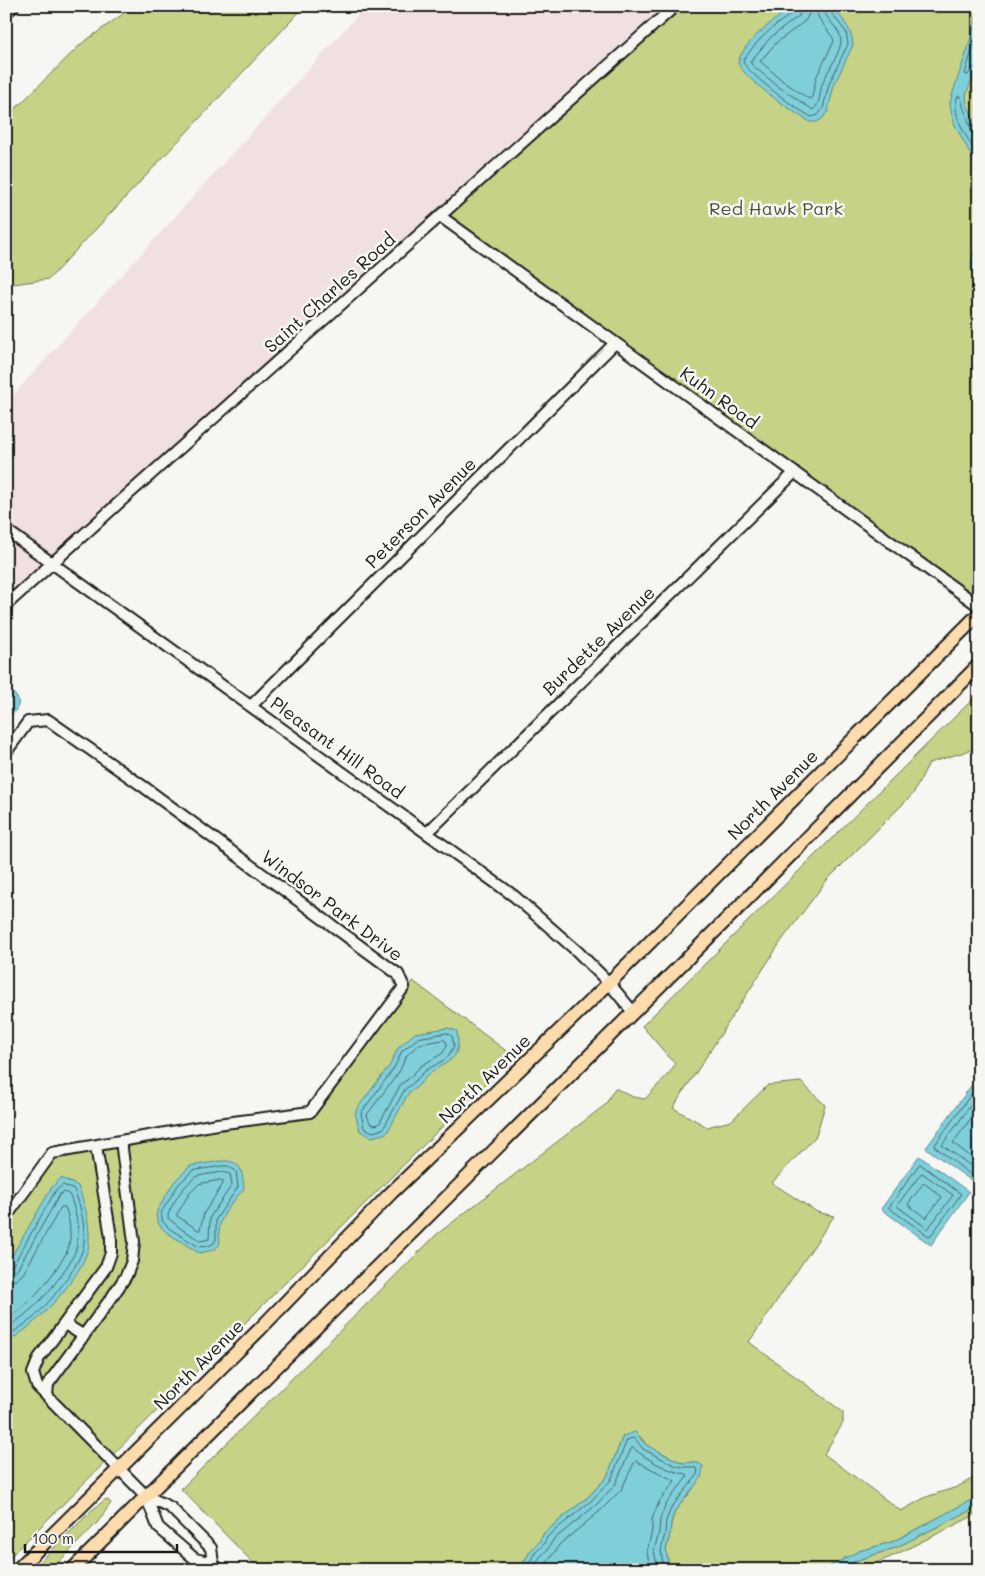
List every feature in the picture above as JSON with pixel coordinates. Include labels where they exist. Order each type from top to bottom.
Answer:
[{"type":"main road","name":"North Avenue","points":[[18,1570],[260,1329],[390,1194],[609,983],[979,614]]},
{"type":"main road","points":[[72,1570],[739,908],[979,665]]},
{"type":"street","points":[[6,13],[14,6]]},
{"type":"street","name":"Saint Charles Road","points":[[6,605],[676,6]]},
{"type":"street","name":"Kuhn Road","points":[[440,216],[979,606]]},
{"type":"street","name":"Peterson Avenue","points":[[251,706],[615,343]]},
{"type":"street","name":"Burdette Avenue","points":[[427,833],[794,473]]},
{"type":"street","name":"Pleasant Hill Road","points":[[6,530],[514,896],[577,951],[609,983],[633,1012]]},
{"type":"street","name":"Windsor Park Drive","points":[[6,752],[28,722],[48,720],[144,787],[398,974],[404,987],[310,1112],[217,1124],[52,1153],[6,1216]]},
{"type":"street","points":[[47,1396],[48,1384],[126,1276],[132,1261],[134,1242],[121,1141]]},
{"type":"street","points":[[96,1146],[112,1237],[111,1253],[106,1267],[39,1358],[33,1373],[37,1386],[146,1496],[170,1507],[211,1548],[216,1566]]},
{"type":"street","points":[[65,1324],[84,1336]]},
{"type":"street","points":[[146,1496],[158,1527],[195,1559],[216,1566]]},
{"type":"shaded area","points":[[366,6],[672,6],[50,556],[6,524],[6,403]]},
{"type":"shaded area","points":[[6,534],[46,563],[6,598]]},
{"type":"green space","points":[[134,6],[305,6],[49,279],[6,285],[6,118],[81,44]]},
{"type":"green space","name":"Red Hawk Park","points":[[676,6],[979,6],[979,603],[438,216]]},
{"type":"green space","points":[[979,693],[979,740],[971,750],[929,763],[913,794],[827,880],[782,940],[673,1108],[707,1127],[731,1121],[768,1085],[801,1082],[825,1105],[816,1136],[772,1183],[817,1212],[834,1216],[749,1342],[843,1412],[843,1423],[824,1454],[901,1511],[926,1497],[957,1487],[979,1475],[979,1496],[892,1542],[859,1551],[823,1570],[670,1570],[666,1551],[671,1523],[675,1511],[693,1489],[696,1462],[683,1463],[646,1445],[641,1437],[623,1436],[607,1477],[588,1497],[544,1533],[519,1570],[260,1570],[181,1489],[436,1235],[605,1105],[615,1088],[633,1097],[645,1099],[675,1064],[642,1026]]},
{"type":"green space","points":[[413,981],[513,1056],[6,1561],[6,1225],[54,1157],[314,1114]]},
{"type":"green space","points":[[106,1499],[111,1503],[97,1523],[51,1570],[32,1570],[92,1510]]},
{"type":"green space","points":[[979,1506],[979,1513],[893,1556],[859,1570],[836,1570],[858,1560],[895,1548]]},
{"type":"water","points":[[794,6],[833,6],[846,24],[852,39],[853,45],[834,85],[828,111],[817,122],[810,122],[770,95],[750,78],[738,63],[746,47],[753,39]]},
{"type":"water","points":[[979,6],[979,67],[966,95],[967,105],[972,114],[979,137],[979,183],[975,163],[955,125],[950,103]]},
{"type":"water","points":[[979,240],[979,283],[971,268],[971,262]]},
{"type":"water","points":[[6,687],[16,696],[18,704],[15,711],[6,720]]},
{"type":"water","points":[[448,1028],[457,1031],[457,1050],[451,1060],[427,1076],[417,1087],[409,1092],[387,1133],[372,1137],[360,1131],[355,1113],[390,1065],[398,1048],[415,1033]]},
{"type":"water","points":[[979,1075],[979,1181],[976,1184],[926,1148]]},
{"type":"water","points":[[919,1156],[969,1192],[931,1245],[881,1209]]},
{"type":"water","points":[[221,1161],[234,1163],[240,1168],[244,1189],[231,1204],[221,1221],[219,1246],[215,1249],[199,1253],[166,1232],[159,1225],[156,1215],[174,1182],[190,1166]]},
{"type":"water","points":[[61,1178],[78,1186],[83,1200],[89,1228],[89,1243],[86,1255],[79,1269],[57,1299],[30,1326],[6,1342],[6,1266],[52,1187]]},
{"type":"water","points":[[635,1432],[646,1445],[683,1463],[696,1462],[703,1466],[701,1478],[675,1511],[671,1523],[666,1551],[670,1570],[519,1570],[544,1533],[588,1497],[607,1477],[623,1436]]},
{"type":"water","points":[[979,1496],[979,1506],[895,1548],[858,1560],[836,1570],[823,1570],[859,1551],[892,1542]]}]
